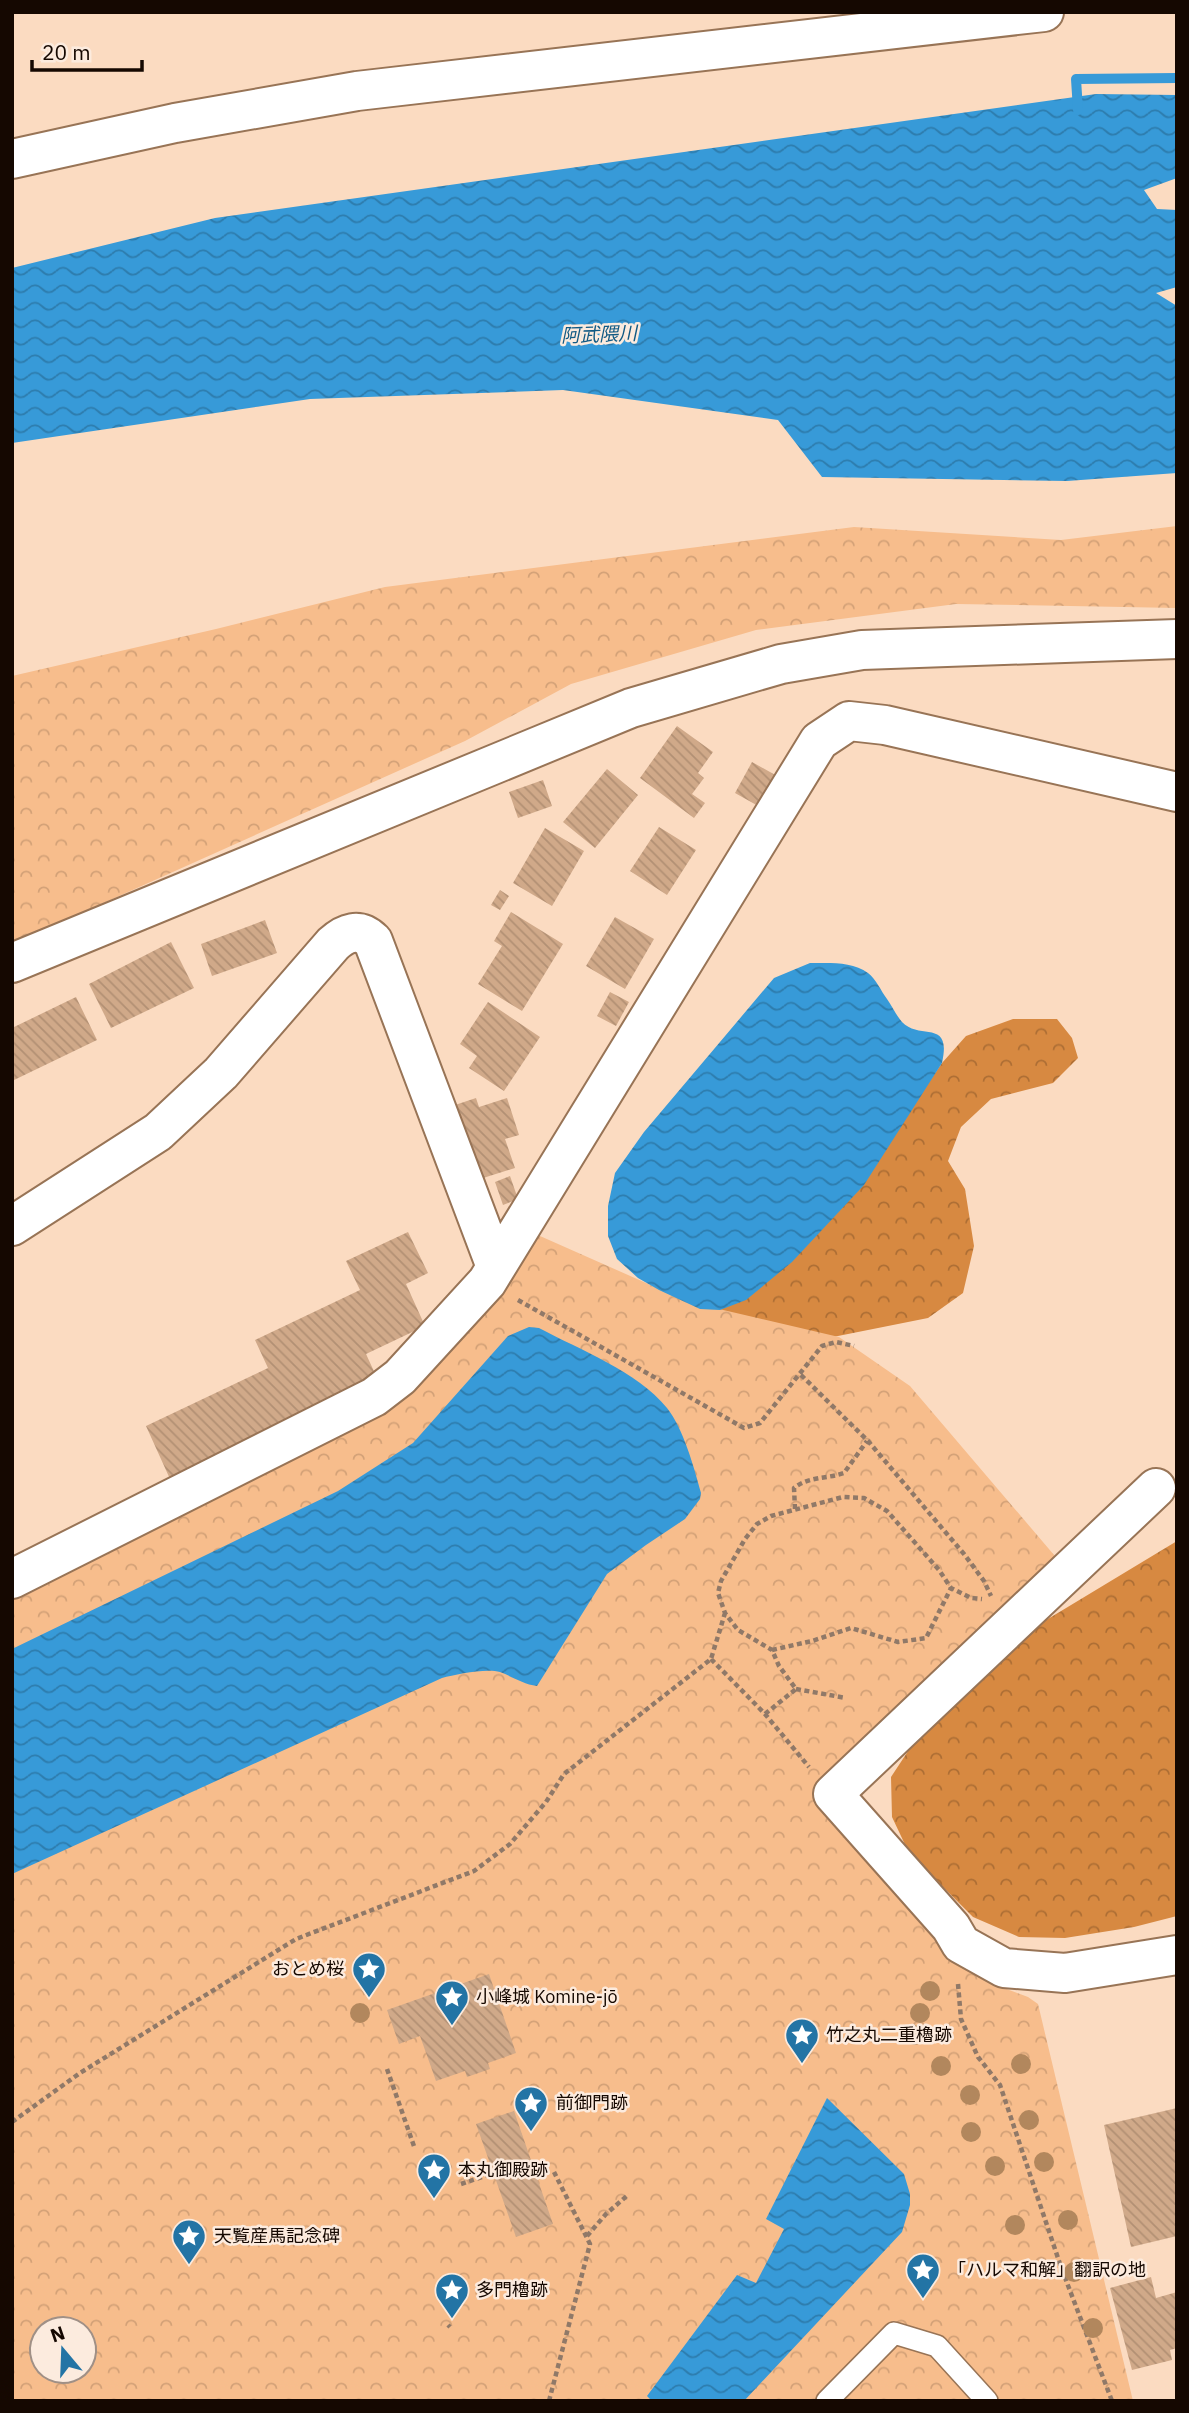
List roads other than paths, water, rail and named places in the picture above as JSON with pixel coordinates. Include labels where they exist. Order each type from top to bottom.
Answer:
[{"type":"street","points":[[12,159],[175,123],[357,91],[1044,12]]},
{"type":"street","points":[[12,963],[631,708],[781,664],[862,650],[1177,639]]},
{"type":"street","points":[[14,1573],[374,1397],[400,1377],[492,1275],[819,741],[849,721],[885,725],[1177,792]]},
{"type":"street","points":[[12,1226],[158,1132],[221,1073],[332,944],[343,934],[357,932],[373,941],[492,1275]]},
{"type":"street","points":[[1156,1488],[832,1794],[951,1927],[961,1944],[1004,1968],[1065,1973],[1177,1955]]},
{"type":"lane","points":[[827,2401],[894,2333],[937,2346],[987,2401]]},
{"type":"water","name":"阿武隈川","points":[[1096,94],[1177,95],[1177,178],[1144,190],[1157,209],[1177,210],[1177,287],[1156,293],[1177,306],[1177,473],[1067,481],[822,477],[778,420],[563,390],[310,399],[12,443],[12,268],[215,218]]},
{"type":"water","points":[[810,963],[848,965],[868,973],[902,1022],[917,1030],[938,1035],[944,1049],[942,1063],[864,1185],[792,1262],[746,1300],[720,1310],[700,1309],[638,1278],[617,1259],[608,1236],[608,1206],[615,1173],[644,1132],[774,978]]},
{"type":"water","points":[[529,1327],[539,1328],[607,1362],[655,1395],[678,1426],[701,1493],[700,1499],[685,1519],[607,1574],[537,1686],[494,1671],[442,1678],[12,1874],[12,1649],[338,1491],[413,1443],[508,1336]]},
{"type":"water","points":[[827,2098],[904,2174],[910,2205],[902,2232],[744,2401],[652,2401],[647,2396],[737,2275],[756,2283],[784,2229],[766,2219]]},
{"type":"waterway","points":[[1078,110],[1076,79],[1177,78]]},
{"type":"place","name":"おとめ桜","points":[[369,1999]]},
{"type":"place","name":"小峰城 Komine-jō","points":[[452,2027]]},
{"type":"place","name":"竹之丸二重櫓跡","points":[[802,2065]]},
{"type":"place","name":"前御門跡","points":[[531,2133]]},
{"type":"place","name":"本丸御殿跡","points":[[434,2200]]},
{"type":"place","name":"天覧産馬記念碑","points":[[189,2266]]},
{"type":"place","name":"「ハルマ和解」翻訳の地","points":[[923,2300]]},
{"type":"place","name":"多門櫓跡","points":[[452,2320]]}]
